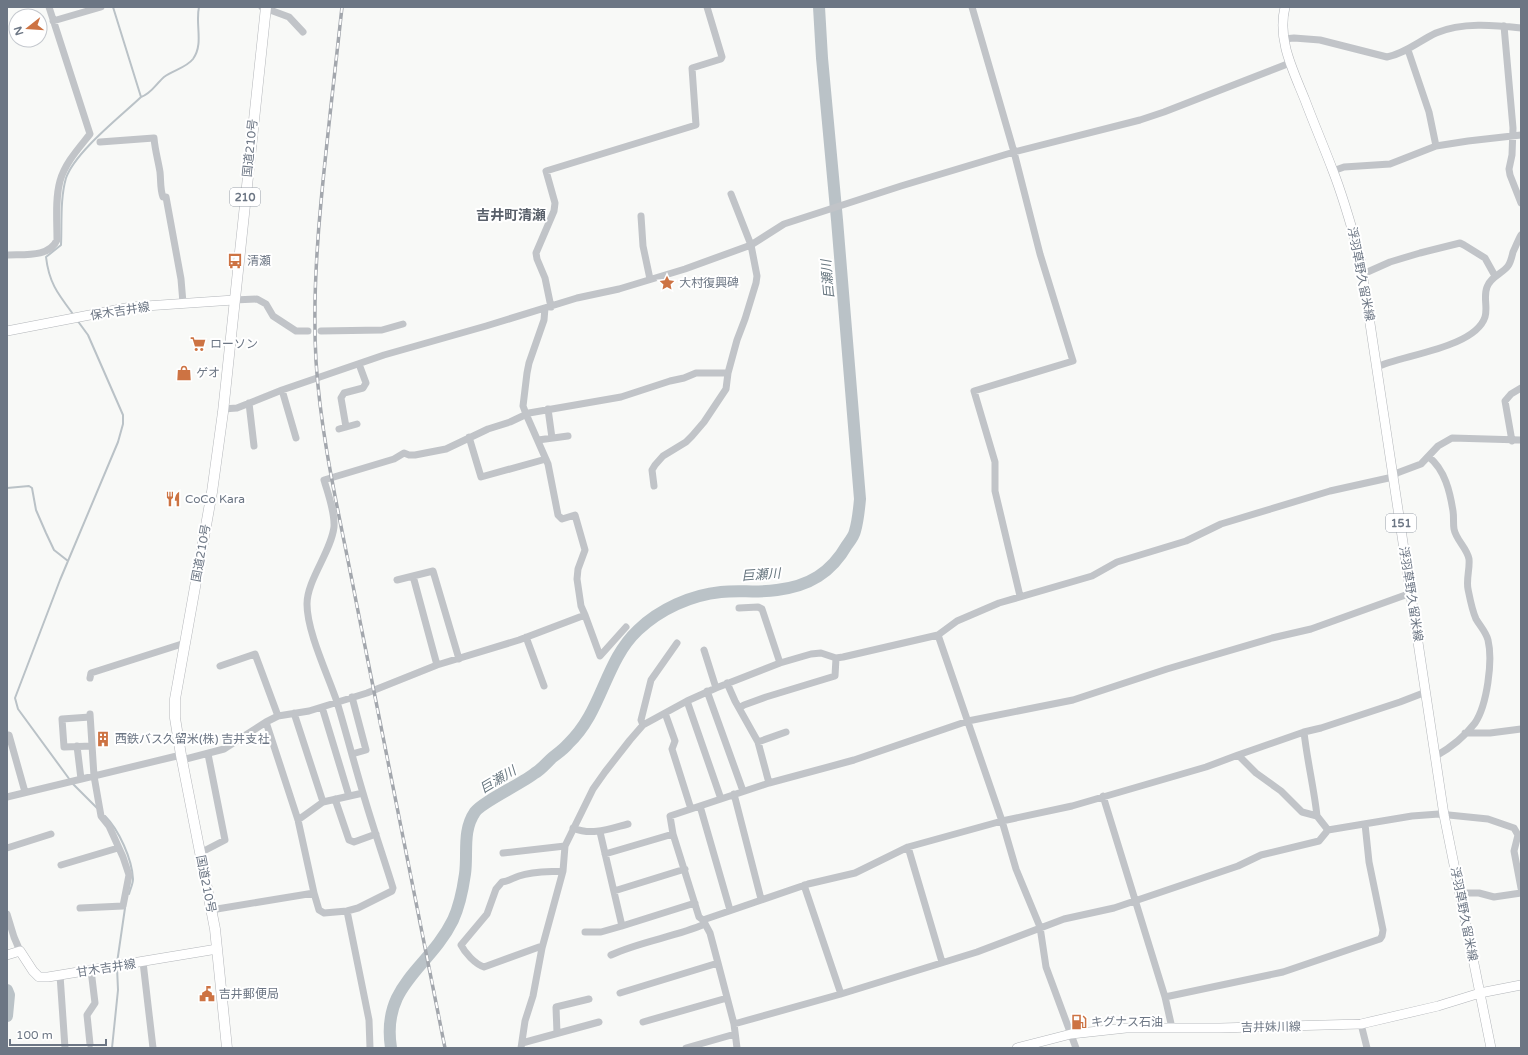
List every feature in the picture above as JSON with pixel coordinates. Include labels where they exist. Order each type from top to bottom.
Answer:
[{"type":"highway","name":"国道210号","points":[[227,1048],[212,910],[182,758],[175,718],[175,699],[212,492],[223,409],[264,7]]},
{"type":"main road","name":"浮羽草野久留米線","points":[[1285,7],[1282,19],[1284,39],[1290,64],[1347,210],[1363,274],[1444,815],[1491,1048]]},
{"type":"main road","name":"保木吉井線","points":[[7,331],[131,307],[234,300]]},
{"type":"main road","name":"甘木吉井線","points":[[20,951],[33,971],[39,976],[60,975],[217,949]]},
{"type":"main road","points":[[7,956],[20,951]]},
{"type":"main road","name":"吉井妹川線","points":[[1017,1048],[1071,1034],[1126,1028],[1259,1028],[1361,1024],[1438,1006],[1480,993],[1521,985]]},
{"type":"street","points":[[7,255],[40,254],[55,244],[57,240],[58,192],[60,181],[64,170],[90,134],[49,7]]},
{"type":"street","points":[[54,21],[101,7]]},
{"type":"street","points":[[264,7],[289,18],[303,32]]},
{"type":"street","points":[[626,627],[600,656],[584,615],[577,579],[578,569],[585,550],[575,515],[562,519],[558,515],[546,459],[525,412],[529,363],[548,307],[545,278],[537,259],[536,252],[554,211],[555,203],[546,171],[696,125],[692,68],[721,59],[722,57],[707,7]]},
{"type":"street","points":[[972,7],[1014,152],[1040,256],[1073,362],[974,391],[996,462],[995,491],[1020,596]]},
{"type":"street","points":[[1284,39],[1294,38],[1320,40],[1387,57],[1397,55],[1436,34],[1459,26],[1504,26],[1521,28]]},
{"type":"street","points":[[1504,26],[1513,136],[1510,175],[1521,203]]},
{"type":"street","points":[[1408,50],[1429,112],[1436,146]]},
{"type":"street","points":[[223,409],[236,408],[282,390],[359,364],[577,298],[619,289],[685,269],[751,244],[784,224],[942,173],[1014,152],[1140,120],[1290,64]]},
{"type":"street","points":[[1333,171],[1344,167],[1390,164],[1436,146],[1468,141],[1521,136]]},
{"type":"street","points":[[100,142],[154,138],[155,154],[160,172],[161,190],[163,197],[166,197],[181,279],[183,303]]},
{"type":"street","points":[[654,486],[652,470],[655,465],[663,456],[686,442],[704,422],[726,389],[728,373],[737,340],[756,283],[757,276],[751,244],[731,194]]},
{"type":"street","points":[[641,216],[642,246],[650,279]]},
{"type":"street","points":[[1377,368],[1442,348],[1469,335],[1477,328],[1485,317],[1485,298],[1487,287],[1495,276],[1509,264],[1521,235]]},
{"type":"street","points":[[1363,274],[1390,262],[1420,253],[1464,244],[1485,258],[1495,276]]},
{"type":"street","points":[[234,300],[257,299],[266,304],[273,316],[296,331],[308,331]]},
{"type":"street","points":[[321,331],[382,330],[404,324]]},
{"type":"street","points":[[357,424],[342,428],[341,398],[344,393],[363,388],[366,383],[359,364]]},
{"type":"street","points":[[266,722],[298,820],[319,910],[324,913],[347,911],[358,908],[392,892],[393,888],[337,702],[312,633],[307,604],[308,592],[334,527],[333,516],[324,480],[394,459],[404,453],[415,455],[435,452],[452,446],[488,429],[510,422],[525,412],[621,397],[696,373],[728,373]]},
{"type":"street","points":[[1512,440],[1505,401],[1511,394],[1521,388]]},
{"type":"street","points":[[282,390],[296,438]]},
{"type":"street","points":[[249,403],[254,446]]},
{"type":"street","points":[[548,409],[552,438]]},
{"type":"street","points":[[538,440],[568,436]]},
{"type":"street","points":[[469,437],[481,477],[546,459]]},
{"type":"street","points":[[599,1022],[557,1033],[522,1046],[525,1021],[533,996],[542,948],[563,871],[565,846],[593,789],[643,725],[707,691],[780,663],[821,653],[836,658],[938,634],[957,621],[999,603],[1092,576],[1117,562],[1186,540],[1230,521],[1330,491],[1393,477],[1397,473],[1422,464],[1438,446],[1452,438],[1521,440]]},
{"type":"street","points":[[1429,457],[1439,467],[1444,476],[1453,510],[1454,529],[1469,559],[1468,588],[1474,614],[1488,641],[1490,660],[1489,675],[1483,704],[1474,723],[1465,733],[1436,756]]},
{"type":"street","points":[[398,580],[433,571],[459,659]]},
{"type":"street","points":[[413,576],[437,665]]},
{"type":"street","points":[[737,1048],[734,1024],[710,933],[704,922],[699,917],[673,834],[670,816],[769,783],[854,760],[968,721],[1073,700],[1167,669],[1272,638],[1311,629],[1411,593]]},
{"type":"street","points":[[739,608],[758,607],[762,609],[780,663]]},
{"type":"street","points":[[7,796],[94,776],[208,754],[224,749],[278,716],[294,712],[309,711],[322,707],[437,665],[526,637],[584,615]]},
{"type":"street","points":[[938,634],[1002,821],[1016,869],[1040,927],[1046,967],[1076,1048]]},
{"type":"street","points":[[526,637],[544,686]]},
{"type":"street","points":[[90,678],[90,673],[185,642]]},
{"type":"street","points":[[643,725],[641,720],[651,680],[677,643]]},
{"type":"street","points":[[704,650],[716,688]]},
{"type":"street","points":[[220,666],[255,654],[278,716]]},
{"type":"street","points":[[739,708],[751,702],[835,676],[836,658]]},
{"type":"street","points":[[727,683],[758,742],[769,783]]},
{"type":"street","points":[[707,691],[743,791]]},
{"type":"street","points":[[611,955],[623,949],[685,932],[730,910],[762,899],[804,885],[855,873],[908,847],[1002,821],[1051,811],[1206,767],[1304,732],[1321,728],[1426,692]]},
{"type":"street","points":[[352,697],[366,750],[352,754]]},
{"type":"street","points":[[687,701],[722,799]]},
{"type":"street","points":[[322,707],[349,796]]},
{"type":"street","points":[[294,712],[323,802]]},
{"type":"street","points":[[665,712],[675,740],[672,749],[691,809]]},
{"type":"street","points":[[80,908],[123,906],[129,875],[109,826],[101,813],[94,776],[92,746],[90,716],[62,719],[64,747],[92,746]]},
{"type":"street","points":[[1465,733],[1490,734],[1521,729]]},
{"type":"street","points":[[758,742],[786,732]]},
{"type":"street","points":[[1304,732],[1308,762],[1315,791],[1317,816],[1323,826],[1328,830]]},
{"type":"street","points":[[7,735],[9,735],[25,792]]},
{"type":"street","points":[[77,746],[81,779]]},
{"type":"street","points":[[200,853],[225,840],[208,754]]},
{"type":"street","points":[[1238,755],[1256,773],[1281,791],[1302,812],[1317,816]]},
{"type":"street","points":[[298,820],[323,802],[363,792]]},
{"type":"street","points":[[734,794],[762,899]]},
{"type":"street","points":[[1103,796],[1165,997],[1172,1028]]},
{"type":"street","points":[[335,799],[349,840],[354,842],[376,834]]},
{"type":"street","points":[[700,806],[730,910]]},
{"type":"street","points":[[734,1024],[841,994],[977,952],[1064,919],[1114,908],[1238,866],[1261,855],[1319,841],[1328,830],[1412,816],[1439,814],[1471,816],[1488,819],[1514,828],[1519,835],[1514,851],[1521,888]]},
{"type":"street","points":[[573,828],[581,831],[600,832],[628,824]]},
{"type":"street","points":[[1165,997],[1283,972],[1380,939],[1383,930],[1369,862],[1365,824]]},
{"type":"street","points":[[600,832],[622,926]]},
{"type":"street","points":[[7,848],[51,834]]},
{"type":"street","points":[[605,854],[673,834]]},
{"type":"street","points":[[502,853],[565,846]]},
{"type":"street","points":[[908,847],[942,962]]},
{"type":"street","points":[[60,865],[118,848]]},
{"type":"street","points":[[614,891],[685,869]]},
{"type":"street","points":[[542,948],[539,947],[484,967],[478,965],[461,945],[487,914],[496,889],[502,882],[530,873],[563,871]]},
{"type":"street","points":[[804,885],[841,994]]},
{"type":"street","points":[[212,910],[314,893]]},
{"type":"street","points":[[1460,893],[1479,893],[1494,897],[1521,893]]},
{"type":"street","points":[[586,932],[601,932],[695,903]]},
{"type":"street","points":[[347,911],[369,1020],[370,1048]]},
{"type":"street","points":[[7,915],[20,951]]},
{"type":"street","points":[[143,962],[153,1048]]},
{"type":"street","points":[[620,993],[718,963]]},
{"type":"street","points":[[90,1044],[87,1015],[95,1004],[91,970]]},
{"type":"street","points":[[60,975],[65,1048]]},
{"type":"street","points":[[643,1022],[727,998]]},
{"type":"street","points":[[557,1033],[556,1007],[589,999]]},
{"type":"street","points":[[1361,1024],[1367,1048]]},
{"type":"street","points":[[686,1048],[735,1034]]},
{"type":"waterway","points":[[73,314],[55,288],[49,274],[46,257],[61,245],[62,203],[66,178],[71,168],[88,146],[141,97],[113,7]]},
{"type":"waterway","points":[[141,97],[145,96],[151,91],[164,77],[187,65],[193,59],[199,40],[199,7]]},
{"type":"waterway","name":"巨瀬川","points":[[391,1048],[390,1026],[393,1008],[400,992],[409,978],[443,937],[455,915],[465,874],[468,827],[475,812],[486,803],[538,771],[561,751],[580,731],[597,702],[610,671],[618,657],[638,630],[647,622],[676,604],[698,596],[721,592],[777,590],[789,588],[809,581],[818,576],[834,563],[854,535],[858,519],[860,499],[822,58],[819,7]]},
{"type":"waterway","points":[[70,780],[18,709],[15,698],[60,580],[118,442],[123,424],[123,415],[88,335],[77,320]]},
{"type":"waterway","points":[[7,488],[29,486],[32,488],[36,510],[54,550],[68,561]]},
{"type":"waterway","points":[[73,784],[97,808]]},
{"type":"waterway","points":[[105,816],[120,837],[130,863],[133,879],[129,894]]},
{"type":"waterway","points":[[117,963],[125,908]]},
{"type":"waterway","points":[[112,1048],[118,990],[117,967]]},
{"type":"waterway","points":[[7,990],[9,995],[7,1016]]},
{"type":"railway","points":[[342,7],[323,178],[316,262],[316,361],[322,422],[332,482],[445,1048]]},
{"type":"place","name":"清瀬","points":[[235,261]]},
{"type":"place","name":"大村復興碑","points":[[667,283]]},
{"type":"place","name":"ローソン","points":[[198,344]]},
{"type":"place","name":"ゲオ","points":[[184,373]]},
{"type":"place","name":"CoCo Kara","points":[[173,499]]},
{"type":"place","name":"西鉄バス久留米(株) 吉井支社","points":[[103,739]]},
{"type":"place","name":"吉井郵便局","points":[[207,994]]},
{"type":"place","name":"キグナス石油","points":[[1079,1022]]},
{"type":"district","name":"吉井町清瀬","points":[[511,215]]}]
